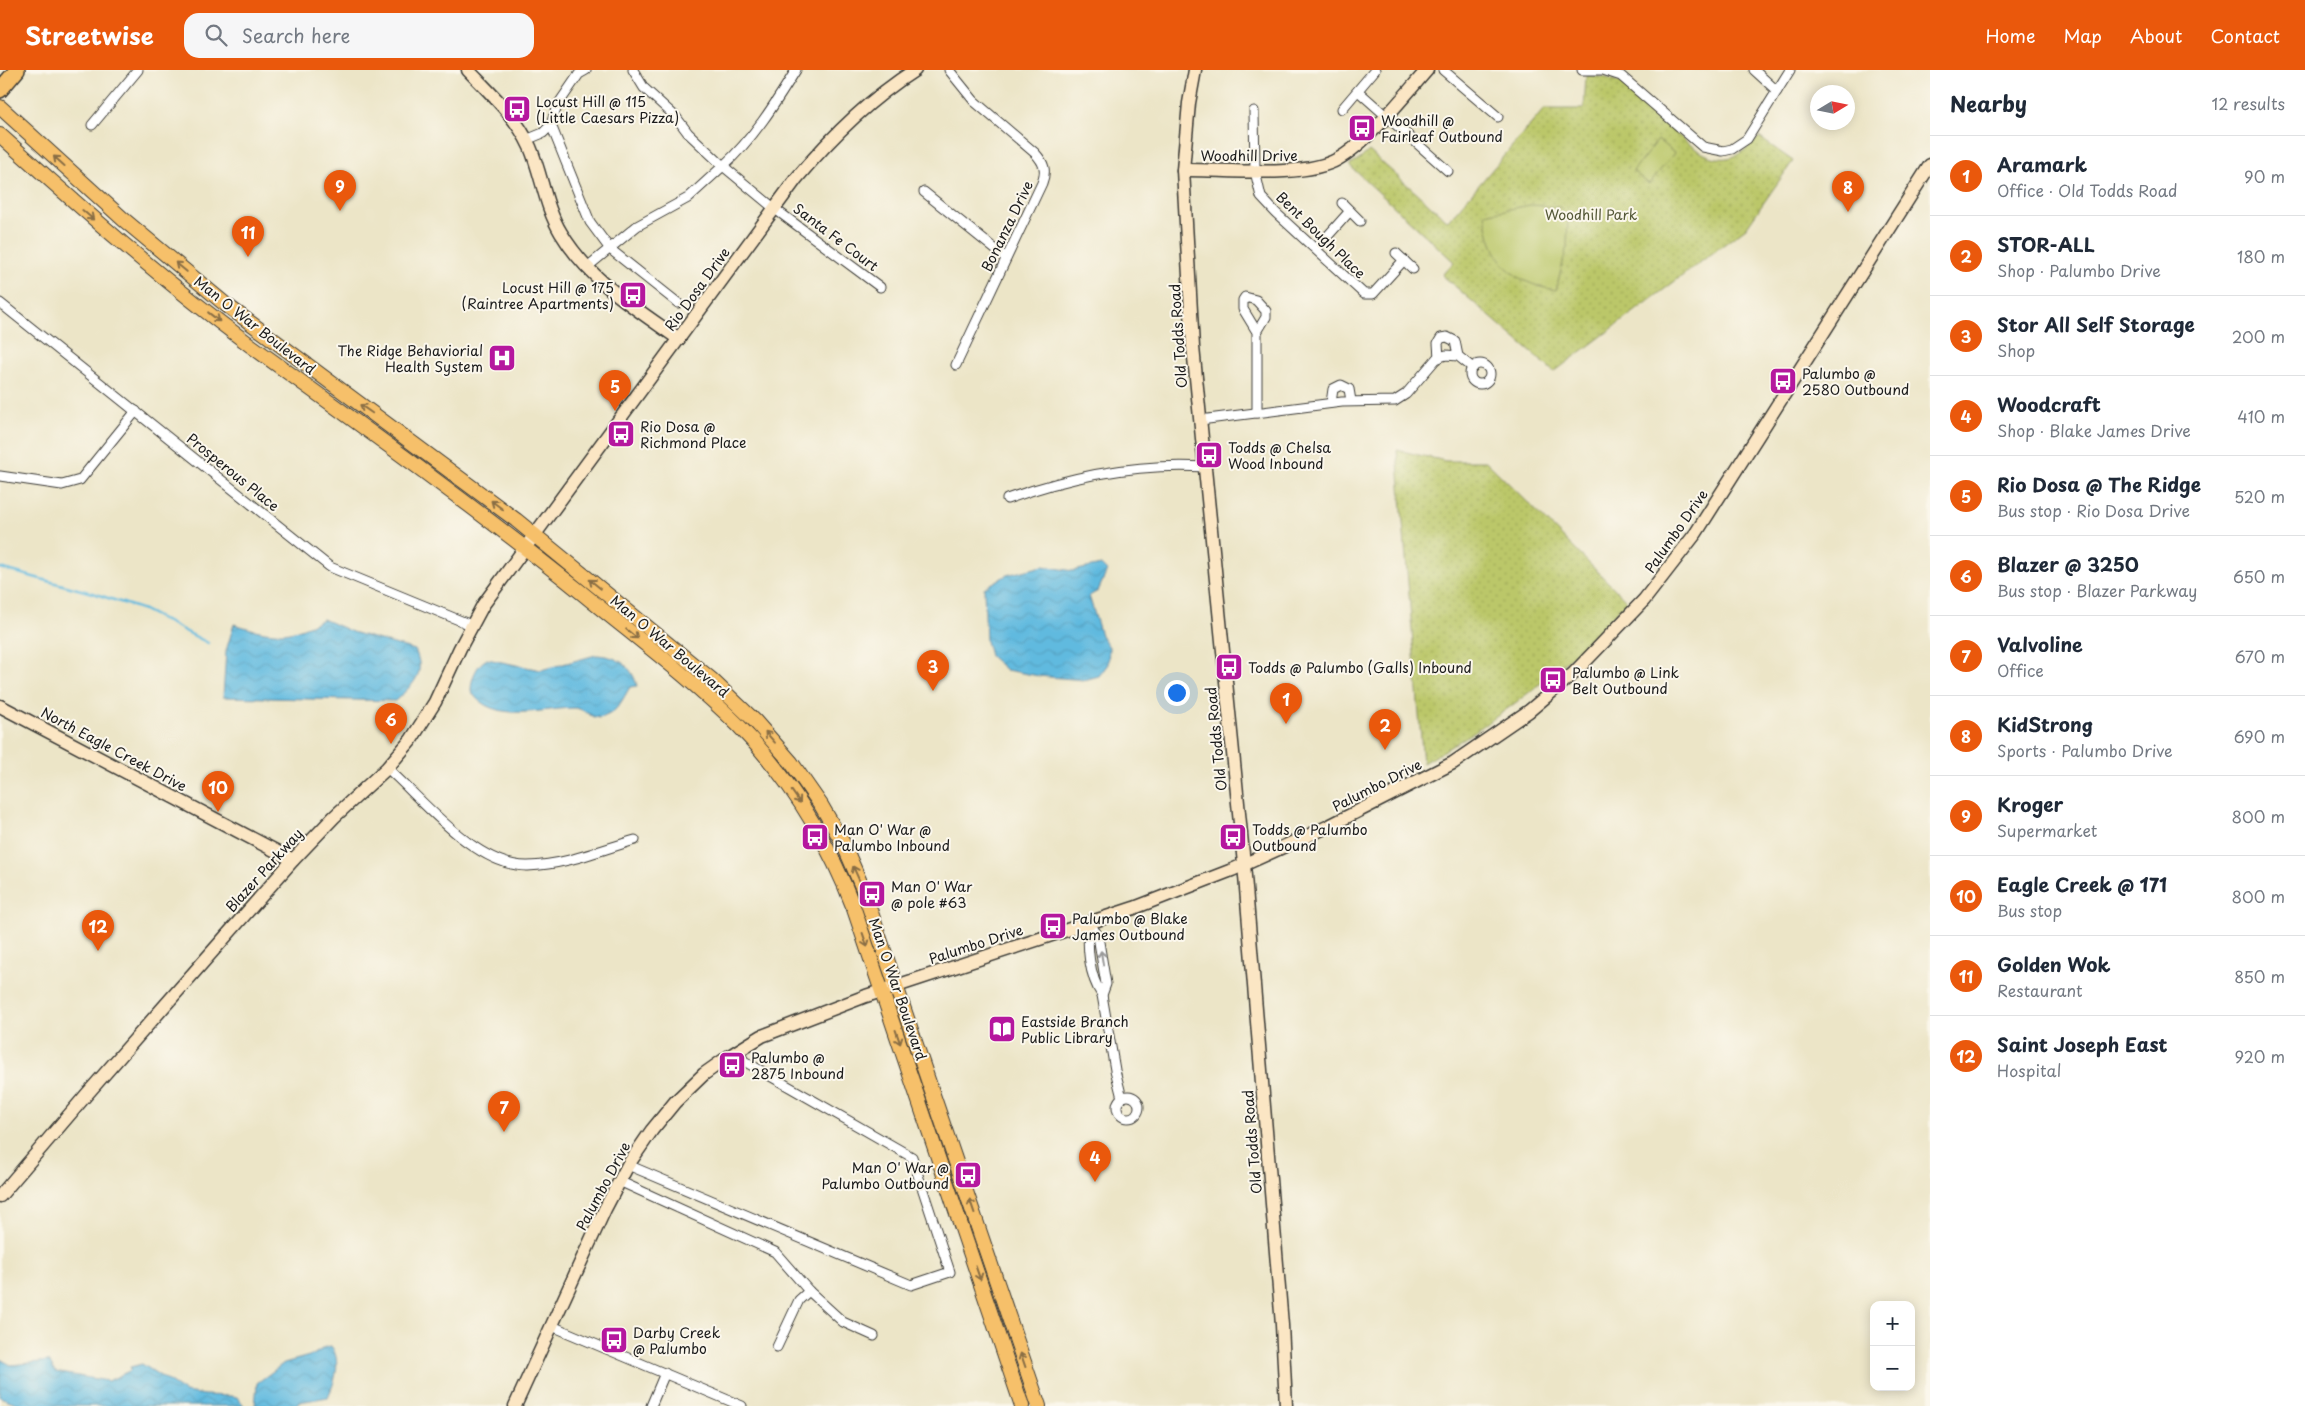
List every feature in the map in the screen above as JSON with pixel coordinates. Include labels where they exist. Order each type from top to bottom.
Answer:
[{"type":"highway","points":[[0,90],[17,70]]},
{"type":"main road","name":"Man O War Boulevard","points":[[0,107],[124,219],[226,304],[339,390],[456,474],[535,535],[712,680],[755,721],[791,762],[821,805],[847,852],[866,896],[1039,1406]]},
{"type":"main road","name":"Man O War Boulevard","points":[[0,135],[86,213],[216,319],[410,460],[526,548],[699,688],[737,725],[772,764],[811,819],[829,850],[850,899],[1022,1406]]},
{"type":"street","points":[[92,125],[138,70]]},
{"type":"street","points":[[468,70],[503,106],[526,140],[560,232],[586,268],[616,294],[678,339]]},
{"type":"street","points":[[526,140],[543,133],[551,125],[557,106],[579,74],[586,70]]},
{"type":"street","name":"Santa Fe Court","points":[[633,70],[644,88],[676,117],[688,133],[723,166],[775,209],[880,287]]},
{"type":"street","points":[[586,268],[637,226],[688,198],[723,166],[752,134],[774,105],[796,70]]},
{"type":"street","name":"Rio Dosa Drive","points":[[526,548],[796,179],[839,129],[889,86],[915,70]]},
{"type":"street","name":"Bonanza Drive","points":[[949,70],[974,101],[1043,162],[1045,170],[1042,183],[956,365]]},
{"type":"street","name":"Old Todds Road","points":[[1195,70],[1189,103],[1182,170],[1193,347],[1244,864],[1281,1315],[1286,1406]]},
{"type":"street","points":[[1342,109],[1375,70]]},
{"type":"street","name":"Woodhill Drive","points":[[1182,170],[1299,170],[1326,165],[1356,146],[1427,70]]},
{"type":"street","points":[[1443,70],[1498,116]]},
{"type":"street","points":[[1582,70],[1602,70],[1621,76],[1696,142],[1712,150],[1732,150],[1747,140],[1790,70]]},
{"type":"street","points":[[1754,70],[1777,91]]},
{"type":"street","points":[[1358,91],[1448,171]]},
{"type":"street","name":"Bent Bough Place","points":[[1254,111],[1255,170],[1258,189],[1266,203],[1359,291],[1369,296],[1378,290],[1404,260]]},
{"type":"street","points":[[551,125],[590,222],[610,249],[678,304]]},
{"type":"street","name":"Palumbo Drive","points":[[516,1406],[628,1165],[674,1102],[704,1074],[738,1050],[762,1036],[882,990],[1090,923],[1244,864],[1367,808],[1453,763],[1528,711],[1600,648],[1644,600],[1696,532],[1930,165]]},
{"type":"street","points":[[924,192],[1006,258]]},
{"type":"street","points":[[1342,203],[1360,221]]},
{"type":"street","points":[[1316,249],[1350,211]]},
{"type":"street","points":[[1396,253],[1413,268]]},
{"type":"street","name":"Prosperous Place","points":[[0,303],[330,567],[471,625]]},
{"type":"street","points":[[1256,413],[1257,332]]},
{"type":"street","points":[[1439,358],[1438,343],[1441,338],[1447,337],[1455,341],[1458,356]]},
{"type":"street","points":[[1200,420],[1351,401],[1385,403],[1400,399],[1439,358],[1450,354],[1458,356],[1473,368]]},
{"type":"street","points":[[1332,403],[1333,389],[1341,385],[1349,389],[1351,401]]},
{"type":"street","points":[[0,476],[62,485],[80,480],[136,411]]},
{"type":"street","points":[[1008,499],[1102,473],[1158,466],[1205,468]]},
{"type":"street","name":"Blazer Parkway","points":[[0,1196],[293,860],[317,834],[387,768],[411,740],[428,714],[471,625],[494,590],[526,548]]},
{"type":"street","name":"North Eagle Creek Drive","points":[[0,706],[293,860]]},
{"type":"street","points":[[387,768],[462,840],[484,853],[508,863],[526,866],[563,861],[635,840]]},
{"type":"street","points":[[1090,923],[1098,936],[1106,984],[1102,995],[1115,1070],[1122,1098]]},
{"type":"street","points":[[628,1165],[911,1285],[950,1272],[912,1157],[744,1061],[738,1050]]},
{"type":"street","points":[[619,1181],[775,1252],[809,1291],[843,1322],[874,1336]]},
{"type":"street","points":[[777,1347],[798,1300],[809,1291]]},
{"type":"street","points":[[552,1326],[742,1406]]},
{"type":"street","points":[[651,1406],[665,1373]]},
{"type":"green space","name":"Woodhill Park","points":[[1586,75],[1607,78],[1622,83],[1688,143],[1710,156],[1722,158],[1733,156],[1746,150],[1759,137],[1793,161],[1746,228],[1554,372],[1442,275],[1454,262],[1349,165],[1369,151],[1448,221],[1544,109],[1584,109]]},
{"type":"green space","points":[[1658,140],[1674,153],[1649,184],[1633,171]]},
{"type":"green space","points":[[1530,205],[1560,207],[1568,215],[1567,246],[1556,290],[1526,282],[1515,275],[1498,256],[1492,244],[1485,214]]},
{"type":"green space","points":[[1397,450],[1446,461],[1486,461],[1627,601],[1581,648],[1532,690],[1479,729],[1423,763]]},
{"type":"water","points":[[1101,565],[1107,571],[1098,591],[1089,596],[1101,635],[1109,647],[1108,664],[1099,676],[1084,680],[1039,676],[1006,670],[990,656],[986,641],[984,588],[1007,575],[1043,566],[1073,571]]},
{"type":"water","points":[[323,619],[352,632],[415,650],[419,666],[416,679],[395,701],[223,697],[226,651],[234,624],[259,631],[279,633],[299,629]]},
{"type":"water","points":[[596,655],[611,657],[623,663],[631,672],[637,686],[630,687],[616,709],[603,717],[592,716],[575,708],[534,712],[505,711],[491,708],[480,701],[471,691],[475,673],[487,659],[541,670]]},
{"type":"water","points":[[331,1346],[337,1364],[335,1378],[328,1397],[300,1402],[296,1406],[255,1406],[257,1383],[284,1363],[313,1355],[325,1347]]},
{"type":"water","points":[[0,1359],[11,1365],[49,1361],[55,1372],[108,1381],[131,1370],[130,1367],[142,1364],[185,1392],[237,1397],[243,1406],[17,1406],[16,1403],[0,1397]]},
{"type":"waterway","points":[[0,568],[96,594],[144,610],[208,643]]},
{"type":"place","name":"Locust Hill @ 115 (Little Caesars Pizza)","points":[[517,109]]},
{"type":"place","name":"Woodhill @ Fairleaf Outbound","points":[[1362,128]]},
{"type":"place","name":"Kroger","points":[[340,211]]},
{"type":"place","name":"KidStrong","points":[[1848,212]]},
{"type":"place","name":"Golden Wok","points":[[248,257]]},
{"type":"place","name":"Locust Hill @ 175 (Raintree Apartments)","points":[[633,295]]},
{"type":"place","name":"The Ridge Behaviorial Health System","points":[[502,358]]},
{"type":"place","name":"Palumbo @ 2580 Outbound","points":[[1783,381]]},
{"type":"place","name":"Rio Dosa @ The Ridge","points":[[615,411]]},
{"type":"place","name":"Rio Dosa @ Richmond Place","points":[[621,434]]},
{"type":"place","name":"Todds @ Chelsa Wood Inbound","points":[[1209,455]]},
{"type":"place","name":"Todds @ Palumbo (Galls) Inbound","points":[[1229,667]]},
{"type":"place","name":"Palumbo @ Link Belt Outbound","points":[[1553,680]]},
{"type":"place","name":"Stor All Self Storage","points":[[933,691]]},
{"type":"place","name":"Aramark","points":[[1286,724]]},
{"type":"place","name":"Blazer @ 3250","points":[[391,744]]},
{"type":"place","name":"STOR-ALL","points":[[1385,750]]},
{"type":"place","name":"Eagle Creek @ 171","points":[[218,812]]},
{"type":"place","name":"Man O' War @ Palumbo Inbound","points":[[815,837]]},
{"type":"place","name":"Todds @ Palumbo Outbound","points":[[1233,837]]},
{"type":"place","name":"Man O' War @ pole #63","points":[[872,894]]},
{"type":"place","name":"Palumbo @ Blake James Outbound","points":[[1053,926]]},
{"type":"place","name":"Saint Joseph East","points":[[98,951]]},
{"type":"place","name":"Eastside Branch Public Library","points":[[1002,1029]]},
{"type":"place","name":"Palumbo @ 2875 Inbound","points":[[732,1065]]},
{"type":"place","name":"Valvoline","points":[[504,1132]]},
{"type":"place","name":"Man O' War @ Palumbo Outbound","points":[[968,1175]]},
{"type":"place","name":"Woodcraft","points":[[1095,1182]]},
{"type":"place","name":"Darby Creek @ Palumbo","points":[[614,1340]]}]
